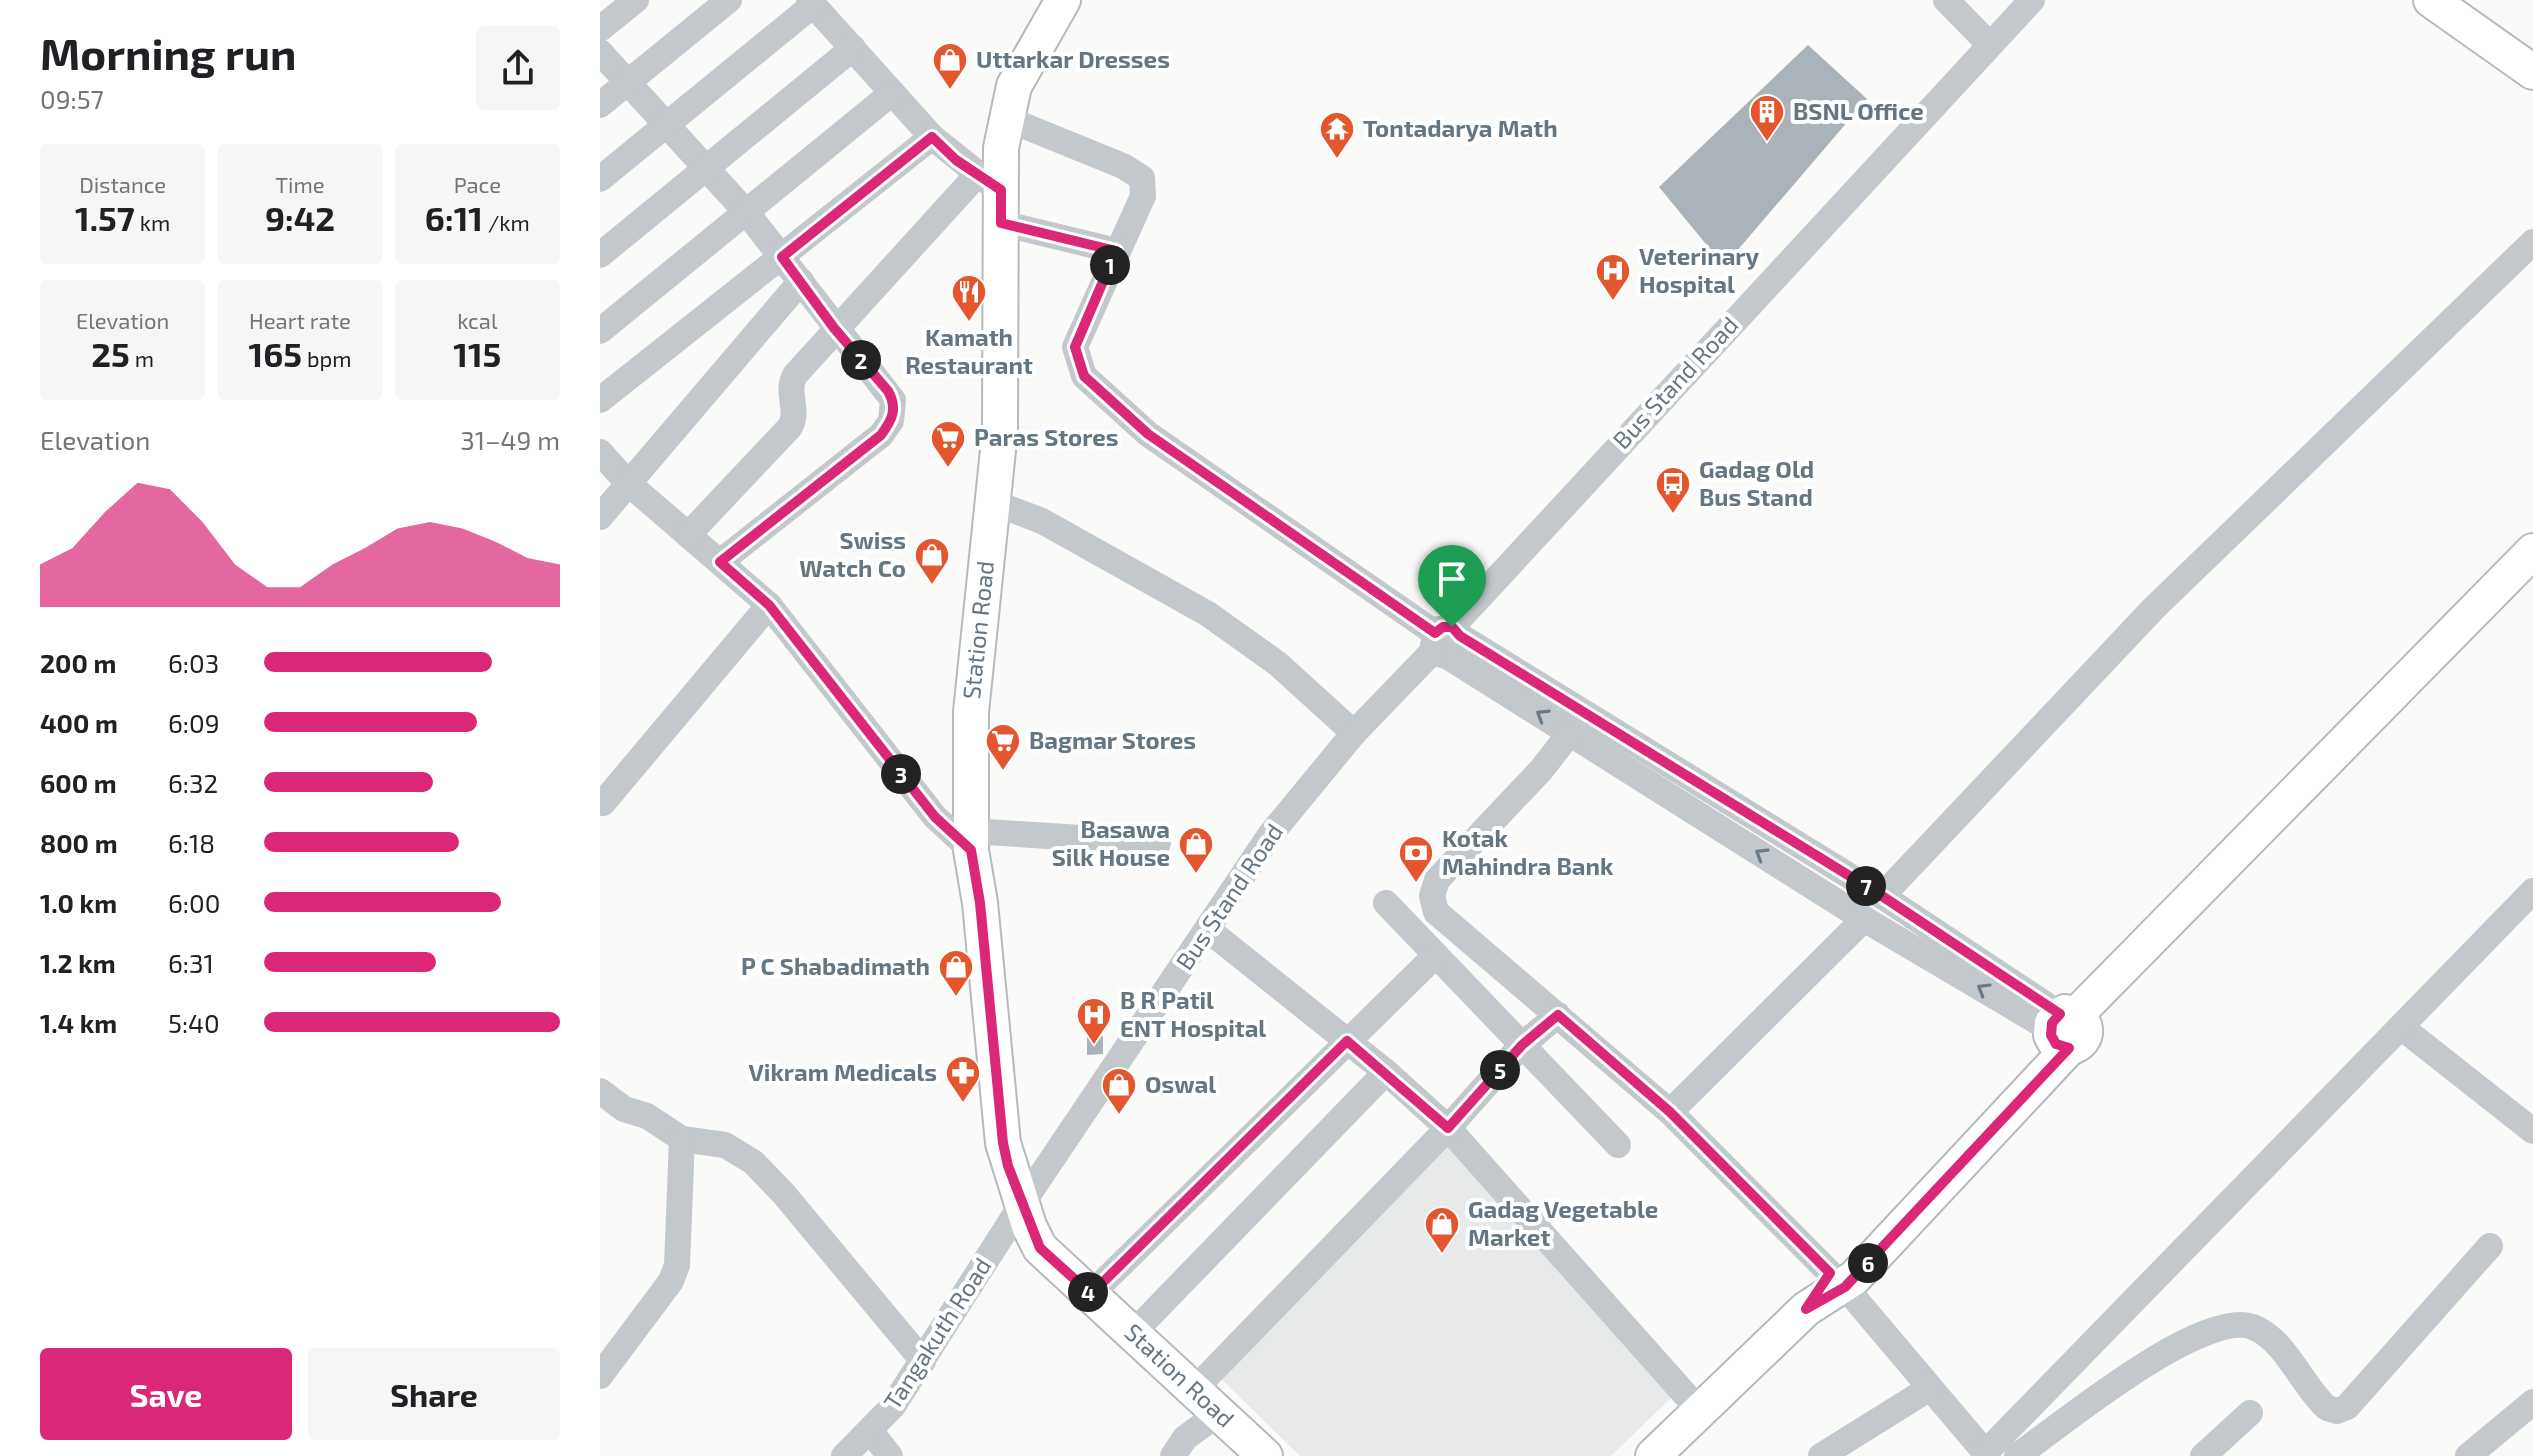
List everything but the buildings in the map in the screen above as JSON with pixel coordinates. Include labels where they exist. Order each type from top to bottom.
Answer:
[{"type":"main road","name":"Station Road","points":[[1063,0],[1028,57],[1005,118],[993,196],[1000,431],[971,712],[971,841],[980,903],[1003,1143],[1040,1248],[1265,1456]]},
{"type":"main road","points":[[2431,0],[2533,72]]},
{"type":"main road","points":[[1653,1456],[1837,1280],[2066,1030],[2533,551]]},
{"type":"main road","points":[[2066,1030],[2289,819],[2533,577]]},
{"type":"street","points":[[600,29],[636,0]]},
{"type":"street","points":[[600,105],[729,0]]},
{"type":"street","points":[[1946,0],[1989,44]]},
{"type":"street","name":"Bus Stand Road","points":[[1022,1204],[1270,835],[1354,733],[1446,640],[2032,0]]},
{"type":"street","points":[[600,179],[811,2],[932,137],[993,196],[1116,251]]},
{"type":"street","points":[[600,255],[853,48]]},
{"type":"street","points":[[600,52],[669,124],[747,213],[893,400],[891,421],[881,435],[720,562]]},
{"type":"street","points":[[600,331],[892,93]]},
{"type":"street","points":[[1005,118],[1123,166],[1142,178],[1143,196],[1075,347],[1084,376],[1148,434],[1446,640],[1570,733],[1864,919],[2066,1030]]},
{"type":"street","points":[[600,400],[932,137]]},
{"type":"street","points":[[688,535],[790,427],[795,410],[791,383],[834,328],[993,196]]},
{"type":"street","points":[[1882,896],[2154,608],[2533,242]]},
{"type":"street","points":[[600,517],[801,281]]},
{"type":"street","points":[[600,452],[628,483],[769,605],[935,817],[971,841],[1158,843]]},
{"type":"street","points":[[992,502],[1042,521],[1208,614],[1278,664],[1354,733]]},
{"type":"street","points":[[603,803],[769,605]]},
{"type":"street","points":[[1446,640],[1882,896],[2066,1030]]},
{"type":"street","points":[[1570,733],[1541,770],[1437,880],[1432,896],[1436,912],[1448,926],[1558,1015],[1670,1112],[1837,1280],[1986,1455],[2533,891]]},
{"type":"street","points":[[1386,903],[1618,1145]]},
{"type":"street","points":[[1670,1112],[1864,919]]},
{"type":"street","points":[[1207,929],[1386,1072],[1448,1128],[1699,1410]]},
{"type":"street","points":[[1091,1294],[1436,955]]},
{"type":"street","points":[[1194,1390],[1448,1128],[1522,1045],[1558,1015]]},
{"type":"street","points":[[2401,1027],[2533,1131]]},
{"type":"street","points":[[1134,1332],[1386,1072]]},
{"type":"street","points":[[600,1091],[624,1109],[647,1116],[682,1139],[725,1145],[753,1162],[783,1193],[923,1361]]},
{"type":"street","points":[[600,1122],[624,1109]]},
{"type":"street","points":[[600,1376],[609,1348],[671,1281],[677,1265],[682,1139]]},
{"type":"street","name":"Tangakuth Road","points":[[844,1456],[871,1432],[893,1406],[1022,1204]]},
{"type":"street","points":[[2017,1456],[2177,1345],[2206,1332],[2235,1326],[2253,1327],[2275,1344],[2327,1408],[2337,1411],[2347,1407],[2490,1246]]},
{"type":"street","points":[[1821,1456],[1930,1388]]},
{"type":"street","points":[[2468,1456],[2533,1402]]},
{"type":"street","points":[[1173,1455],[1185,1438],[1219,1413]]},
{"type":"street","points":[[2203,1456],[2250,1413]]},
{"type":"street","points":[[871,1432],[890,1456]]},
{"type":"shaded area","name":"Gadag Vegetable Market","points":[[1448,1137],[1676,1393],[1611,1456],[1300,1456],[1215,1373]]},
{"type":"place","name":"Uttarkar Dresses","points":[[950,91]]},
{"type":"place","name":"BSNL Office","points":[[1767,143]]},
{"type":"place","name":"Tontadarya Math","points":[[1337,160]]},
{"type":"place","name":"Veterinary Hospital","points":[[1613,302]]},
{"type":"place","name":"Kamath Restaurant","points":[[969,323]]},
{"type":"place","name":"Paras Stores","points":[[948,469]]},
{"type":"place","name":"Gadag Old Bus Stand","points":[[1673,515]]},
{"type":"place","name":"Swiss Watch Co","points":[[932,586]]},
{"type":"place","name":"Bagmar Stores","points":[[1003,772]]},
{"type":"place","name":"Basawa Silk House","points":[[1196,875]]},
{"type":"place","name":"Kotak Mahindra Bank","points":[[1416,884]]},
{"type":"place","name":"P C Shabadimath","points":[[956,998]]},
{"type":"place","name":"B R Patil ENT Hospital","points":[[1094,1046]]},
{"type":"place","name":"Vikram Medicals","points":[[963,1104]]},
{"type":"place","name":"Oswal","points":[[1119,1116]]},
{"type":"place","name":"Gadag Vegetable Market","points":[[1442,1255]]},
{"type":"route","points":[[932,137],[956,160],[1001,190],[1001,223],[1116,251],[1075,347],[1084,376],[1148,434],[1435,633],[1443,627],[1452,627],[1460,636],[1882,896],[2060,1014],[2052,1023],[2051,1035],[2056,1044],[2069,1048],[1845,1287],[1806,1309],[1830,1273],[1670,1112],[1558,1015],[1522,1045],[1448,1128],[1347,1041],[1091,1294],[1040,1248],[1029,1226],[1003,1143],[980,903],[971,850],[935,817],[769,605],[720,562],[881,435],[891,421],[894,410],[888,391],[834,328],[782,257],[932,137]]}]
